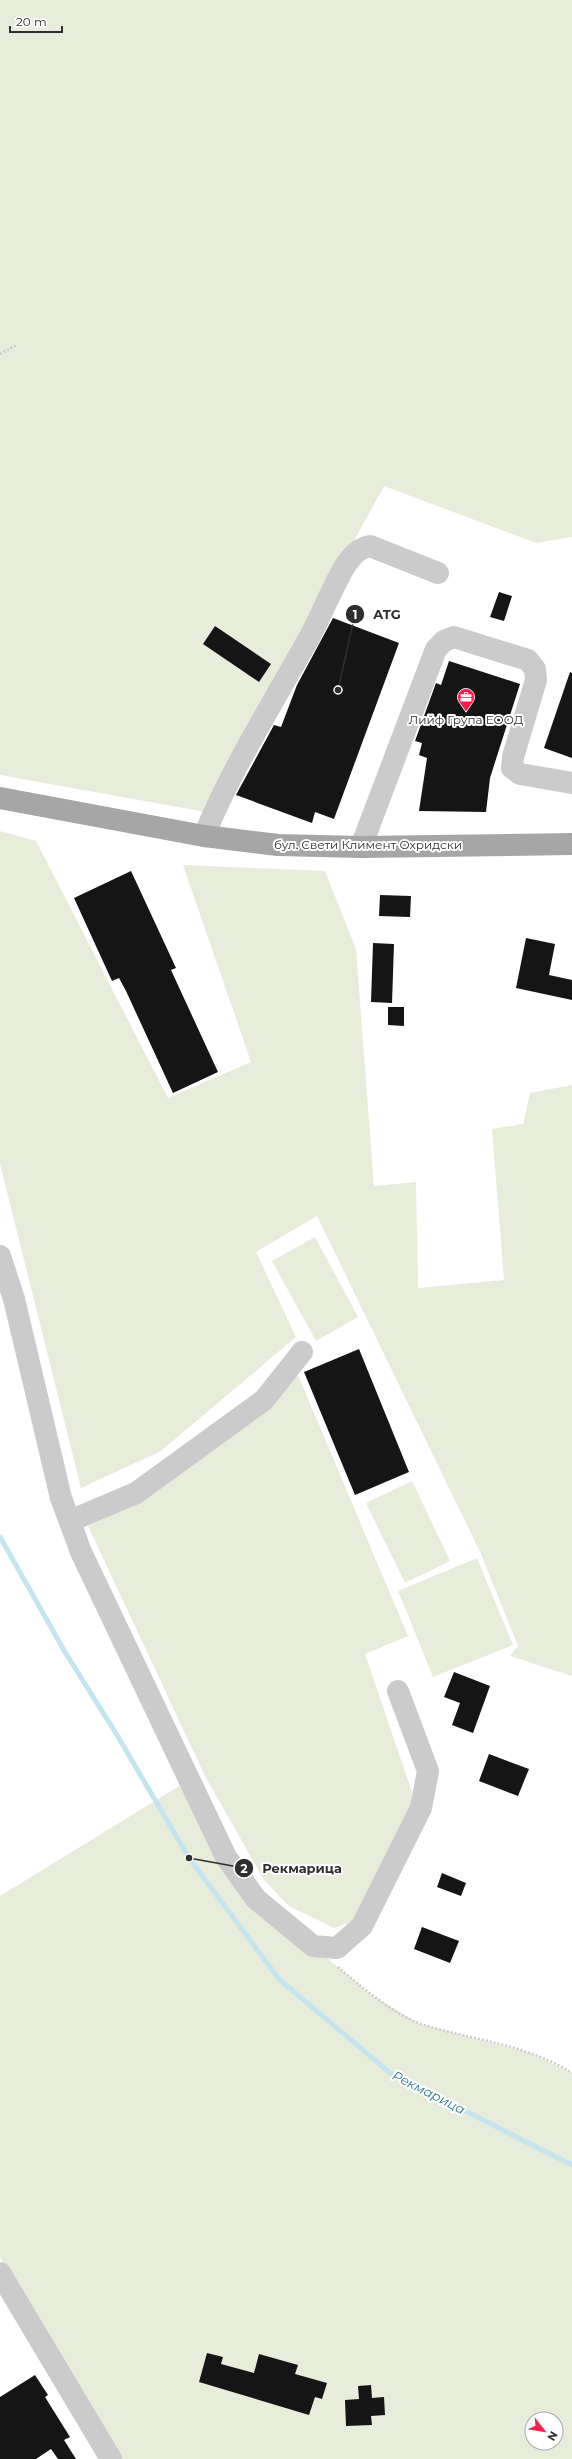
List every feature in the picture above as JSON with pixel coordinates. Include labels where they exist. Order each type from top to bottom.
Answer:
[{"type":"main road","name":"бул. Свети Климент Охридски","points":[[0,798],[204,836],[278,845],[361,847],[572,844]]},
{"type":"street","points":[[204,836],[220,798],[313,632],[345,566],[356,552],[370,546],[438,573]]},
{"type":"street","points":[[361,847],[436,648],[444,641],[454,637],[528,660],[535,669],[536,680],[513,757],[512,768],[520,774],[572,783]]},
{"type":"street","points":[[0,1256],[14,1299],[61,1498],[81,1552],[226,1857],[256,1899],[313,1946],[336,1948],[362,1926],[422,1808],[428,1771],[398,1691]]},
{"type":"street","points":[[70,1521],[136,1493],[264,1400],[302,1352]]},
{"type":"street","points":[[0,2273],[111,2459]]},
{"type":"path","points":[[0,354],[18,345]]},
{"type":"path","points":[[336,1966],[371,1995],[420,2024],[530,2053],[572,2073]]},
{"type":"green space","points":[[0,0],[572,0],[572,537],[536,543],[384,486],[206,812],[0,775]]},
{"type":"green space","points":[[0,831],[36,841],[168,1098],[251,1062],[183,865],[325,871],[356,949],[374,1186],[416,1182],[418,1288],[504,1280],[492,1129],[523,1124],[530,1093],[572,1085],[572,1676],[510,1656],[518,1646],[481,1554],[317,1216],[256,1252],[296,1337],[161,1451],[81,1488],[0,1164]]},
{"type":"green space","points":[[315,1237],[358,1317],[316,1341],[272,1261]]},
{"type":"green space","points":[[298,1375],[408,1636],[365,1654],[414,1798],[360,1919],[334,1928],[289,1906],[264,1880],[206,1778],[88,1526],[137,1502]]},
{"type":"green space","points":[[412,1481],[450,1561],[405,1583],[366,1503]]},
{"type":"green space","points":[[477,1558],[513,1645],[433,1677],[398,1591]]},
{"type":"green space","points":[[189,1780],[226,1857],[313,1946],[371,1995],[420,2024],[530,2053],[572,2073],[572,2459],[121,2459],[0,2257],[0,1896]]},
{"type":"building","points":[[499,592],[512,596],[504,621],[490,617]]},
{"type":"building","points":[[333,618],[399,643],[334,819],[315,812],[312,823],[236,795],[274,725],[281,727],[297,685]]},
{"type":"building","points":[[215,626],[271,664],[259,682],[203,644]]},
{"type":"building","name":"Лийф Група ЕООД","points":[[449,661],[520,684],[490,778],[486,812],[419,811],[427,758],[419,755],[422,743],[415,741],[436,683],[441,685]]},
{"type":"building","points":[[570,672],[572,673],[572,758],[544,748]]},
{"type":"building","points":[[131,871],[176,968],[171,970],[218,1072],[173,1093],[126,991],[119,978],[112,981],[74,898]]},
{"type":"building","points":[[380,895],[411,896],[410,917],[379,916]]},
{"type":"building","points":[[526,938],[555,944],[549,975],[572,980],[572,1000],[516,988]]},
{"type":"building","points":[[373,943],[394,944],[392,1003],[371,1002]]},
{"type":"building","points":[[388,1007],[404,1007],[404,1026],[388,1025]]},
{"type":"building","points":[[359,1349],[409,1472],[355,1495],[304,1372]]},
{"type":"building","points":[[454,1672],[490,1686],[473,1733],[452,1725],[460,1703],[444,1697]]},
{"type":"building","points":[[489,1754],[529,1769],[518,1796],[479,1781]]},
{"type":"building","points":[[442,1873],[466,1883],[461,1896],[437,1887]]},
{"type":"building","points":[[422,1927],[459,1941],[450,1963],[414,1949]]},
{"type":"building","points":[[207,2353],[223,2357],[221,2364],[254,2373],[259,2354],[298,2365],[295,2374],[327,2383],[322,2399],[315,2397],[309,2415],[199,2382]]},
{"type":"building","points":[[35,2375],[48,2395],[45,2397],[70,2437],[64,2440],[76,2459],[58,2459],[51,2449],[36,2459],[0,2459],[0,2397]]},
{"type":"building","points":[[371,2385],[372,2398],[384,2397],[385,2415],[371,2416],[372,2425],[346,2426],[345,2400],[359,2399],[358,2386]]},
{"type":"waterway","name":"Рекмарица","points":[[0,1537],[65,1652],[117,1735],[189,1858],[279,1979],[390,2073],[572,2165]]},
{"type":"place","name":"ATG","points":[[338,690]]},
{"type":"place","name":"Лийф Група ЕООД","points":[[466,712]]},
{"type":"place","name":"Рекмарица","points":[[189,1858]]}]
